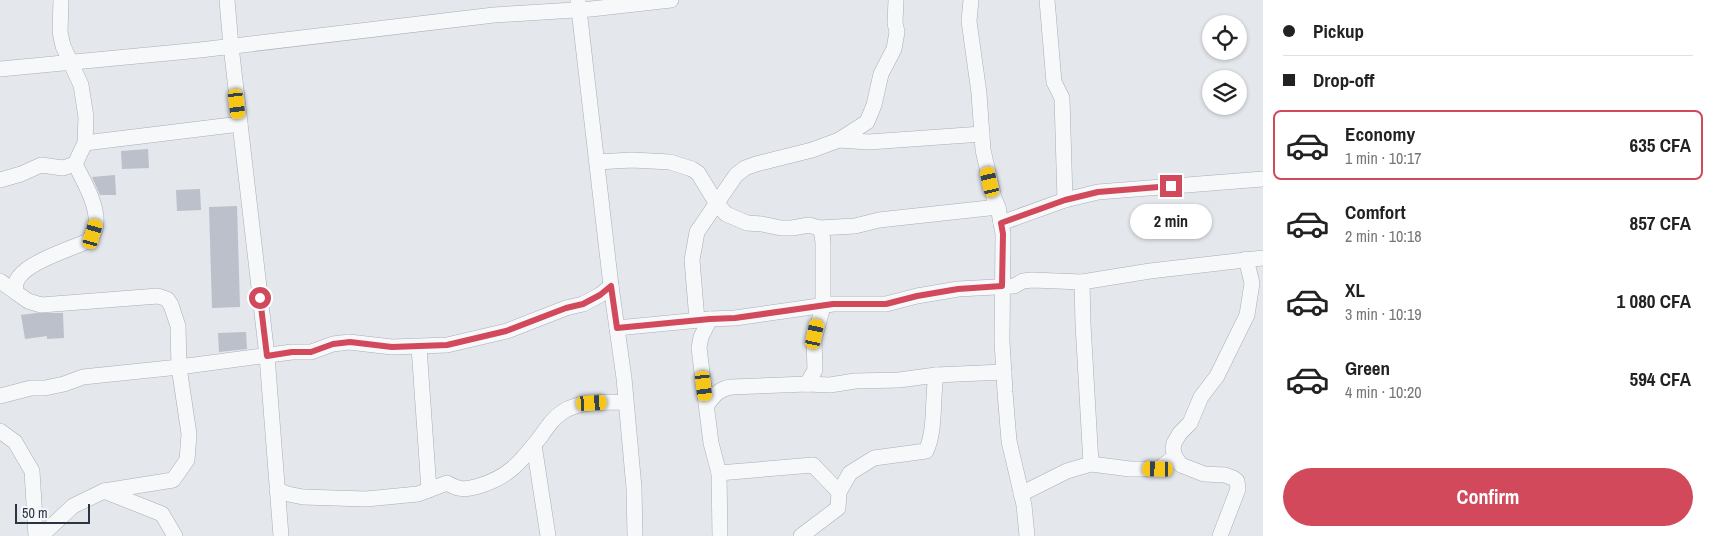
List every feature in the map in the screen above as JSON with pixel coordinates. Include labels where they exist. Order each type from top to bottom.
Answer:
[{"type":"street","points":[[0,180],[21,174],[41,165],[63,168],[75,164],[85,143],[86,117],[82,85],[62,46],[60,32],[61,0]]},
{"type":"street","points":[[227,0],[267,356],[281,536]]},
{"type":"street","points":[[0,69],[231,46],[578,5],[671,0]]},
{"type":"street","points":[[720,536],[718,474],[712,449],[699,348],[703,320],[692,260],[697,232],[736,175],[745,168],[812,150],[839,140],[867,122],[874,105],[881,74],[894,49],[897,32],[895,23],[896,0]]},
{"type":"street","points":[[971,0],[969,21],[979,93],[983,150],[1003,234],[1004,372],[1009,441],[1021,494],[1026,536]]},
{"type":"street","points":[[1048,0],[1054,82],[1062,98],[1065,200]]},
{"type":"street","points":[[578,5],[611,286],[624,378],[634,488],[635,536]]},
{"type":"street","points":[[85,143],[240,124]]},
{"type":"street","points":[[839,140],[869,142],[982,134]]},
{"type":"street","points":[[597,162],[632,160],[670,162],[692,169],[698,173],[716,204],[726,214],[747,223],[780,228],[808,225],[819,228],[854,226],[879,220],[998,207]]},
{"type":"street","points":[[16,292],[15,284],[18,277],[27,269],[88,241],[93,234],[96,223],[90,195],[75,164]]},
{"type":"street","points":[[1001,223],[1065,200],[1098,192],[1263,179]]},
{"type":"street","points":[[807,384],[815,370],[814,340],[823,306],[823,243],[819,228]]},
{"type":"street","points":[[617,328],[735,318],[833,304],[886,304],[917,296],[958,289],[1014,286],[1023,281],[1082,282],[1263,258]]},
{"type":"street","points":[[1220,536],[1238,489],[1236,481],[1234,478],[1225,475],[1204,474],[1181,465],[1175,457],[1173,449],[1180,433],[1190,424],[1201,397],[1217,376],[1247,315],[1252,283],[1246,259]]},
{"type":"street","points":[[0,281],[35,304],[41,305],[164,297],[171,305],[178,326],[179,367],[189,434],[187,460],[173,480],[104,491],[73,506],[41,536]]},
{"type":"street","points":[[1082,282],[1082,324],[1091,464]]},
{"type":"street","points":[[0,396],[31,388],[45,388],[64,384],[83,377],[292,352],[311,352],[333,344],[350,342],[392,347],[447,345],[506,331],[590,301],[611,286]]},
{"type":"street","points":[[419,347],[429,490]]},
{"type":"street","points":[[707,405],[715,394],[724,388],[807,384],[830,385],[855,381],[899,380],[936,375],[1004,372]]},
{"type":"street","points":[[806,535],[838,508],[839,492],[850,473],[874,458],[926,451],[931,441],[933,394],[936,375]]},
{"type":"street","points":[[277,490],[302,496],[366,499],[418,494],[447,483],[457,489],[474,488],[504,476],[523,459],[553,419],[571,408],[584,404],[625,402]]},
{"type":"street","points":[[0,431],[15,442],[32,471],[36,536]]},
{"type":"street","points":[[534,445],[548,536]]},
{"type":"street","points":[[1021,494],[1067,471],[1091,464],[1130,469],[1158,469],[1175,457]]},
{"type":"street","points":[[718,474],[813,465],[839,492]]},
{"type":"street","points":[[104,491],[162,514],[175,536]]},
{"type":"building","points":[[148,149],[149,168],[122,169],[121,151]]},
{"type":"building","points":[[115,175],[116,195],[100,195],[92,177]]},
{"type":"building","points":[[200,189],[201,210],[177,211],[176,190]]},
{"type":"building","points":[[237,206],[240,307],[212,308],[209,207]]},
{"type":"building","points":[[63,313],[64,338],[47,339],[47,336],[25,339],[21,315]]},
{"type":"building","points":[[246,332],[247,349],[219,352],[218,333]]},
{"type":"route","points":[[260,298],[267,356],[292,352],[311,352],[333,344],[350,342],[392,347],[447,345],[506,331],[566,308],[583,304],[600,295],[611,286],[617,328],[735,318],[788,312],[833,304],[886,304],[917,296],[958,289],[1002,286],[1003,234],[1001,223],[1025,213],[1098,192],[1171,186]]}]
